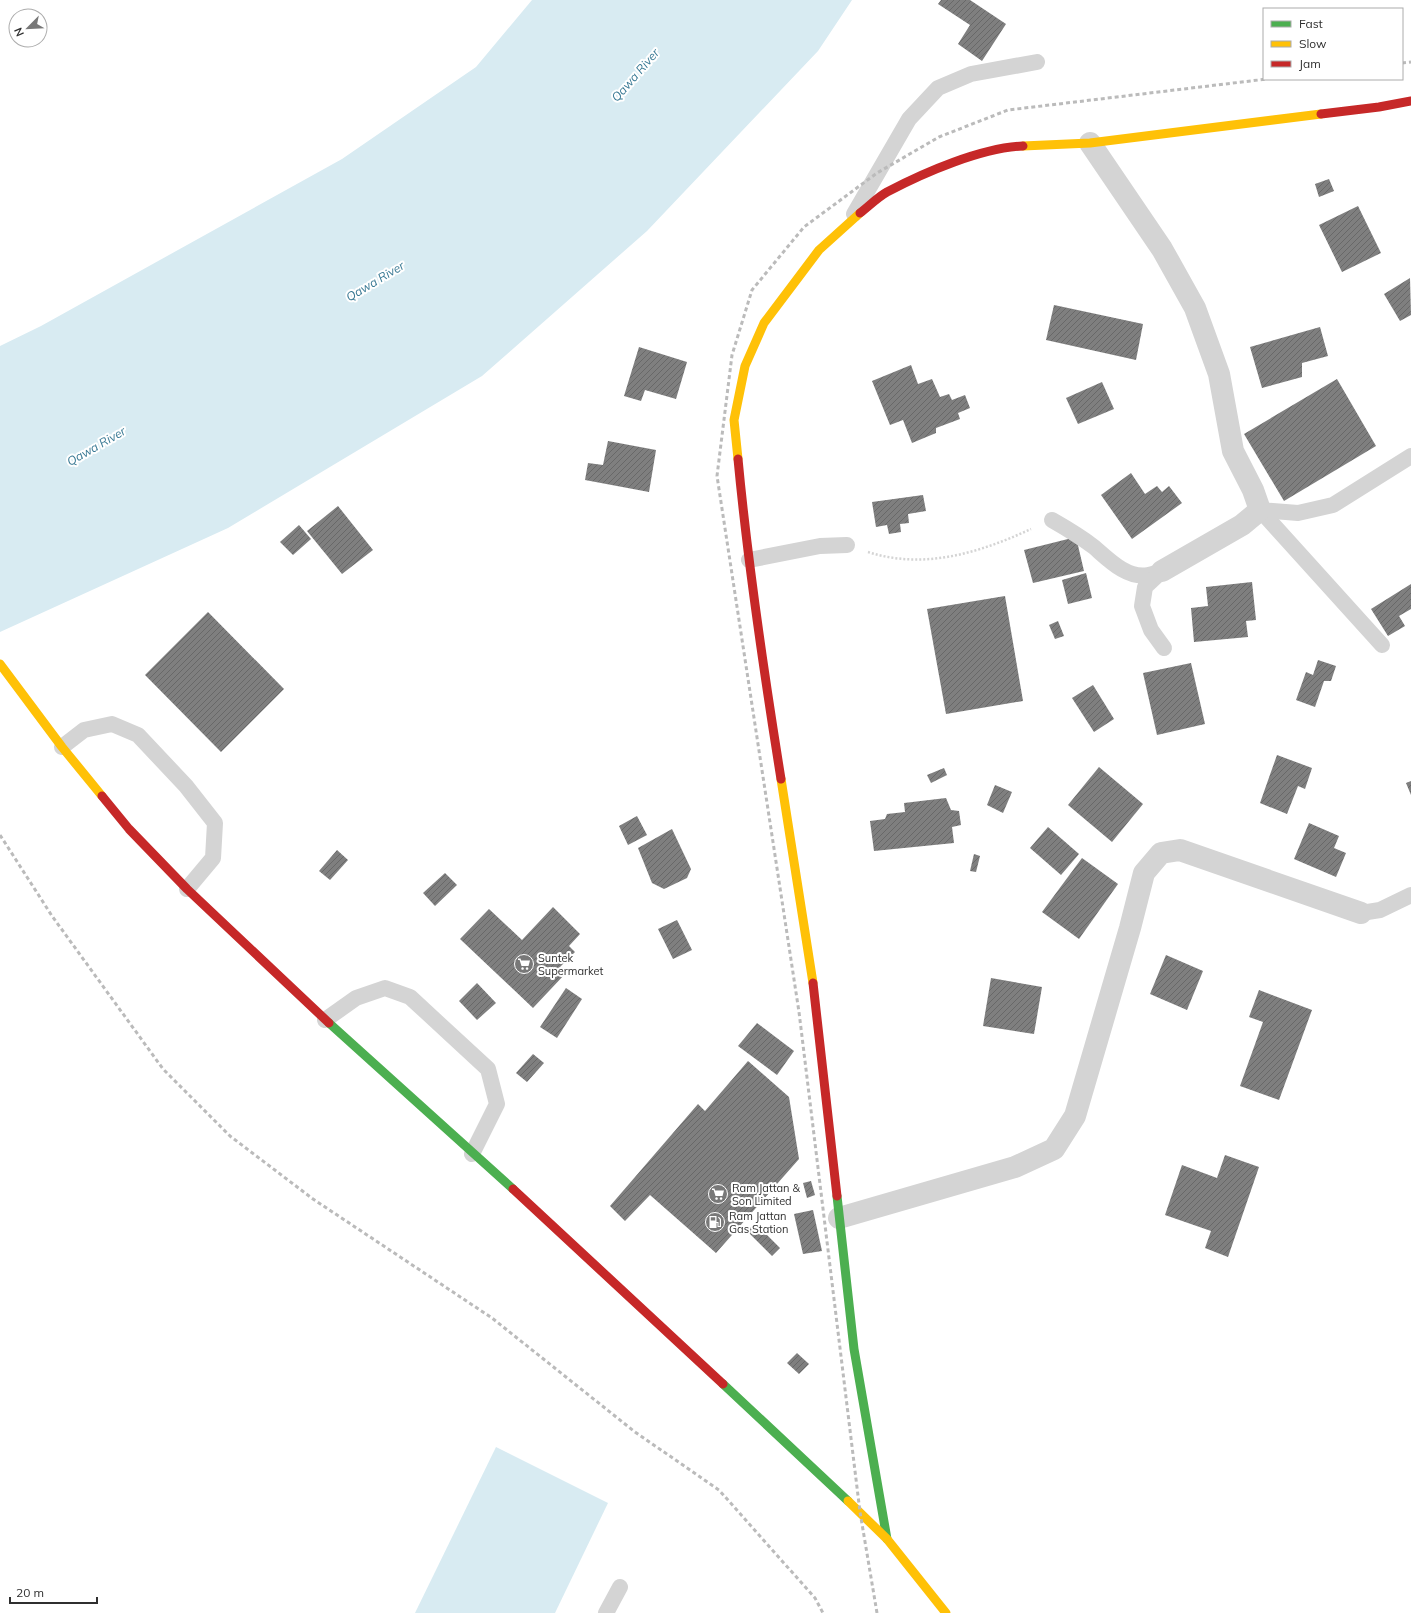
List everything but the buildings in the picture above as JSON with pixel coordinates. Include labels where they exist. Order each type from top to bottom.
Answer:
[{"type":"street","points":[[887,1539],[854,1349],[812,974],[763,666],[743,517],[734,420],[745,366],[764,323],[819,250],[852,219],[886,193],[959,161],[1008,148],[1090,143],[1379,107],[1411,101]]},
{"type":"street","points":[[1090,143],[1162,249],[1195,308],[1219,374],[1233,451],[1253,490],[1260,510],[1242,525],[1162,571]]},
{"type":"street","points":[[2,667],[62,747],[129,829],[188,889],[325,1020],[572,1243],[860,1512],[887,1539],[946,1613]]},
{"type":"street","points":[[839,1218],[1015,1168],[1054,1149],[1075,1116],[1130,928],[1144,873],[1161,853],[1180,850],[1361,913]]},
{"type":"lane","points":[[852,219],[909,119],[938,88],[971,74],[1037,62]]},
{"type":"lane","points":[[1260,510],[1298,513],[1332,505],[1411,456]]},
{"type":"lane","points":[[1260,510],[1382,645]]},
{"type":"lane","points":[[1052,520],[1094,547],[1115,566],[1131,573],[1146,576],[1162,571]]},
{"type":"lane","points":[[749,560],[820,546],[847,545]]},
{"type":"lane","points":[[1162,571],[1145,587],[1142,606],[1151,630],[1164,648]]},
{"type":"lane","points":[[62,747],[84,730],[112,724],[138,735],[186,786],[215,823],[213,858],[188,889]]},
{"type":"lane","points":[[1361,913],[1380,910],[1411,895]]},
{"type":"lane","points":[[325,1020],[356,998],[385,988],[410,997],[488,1069],[497,1104],[472,1154]]},
{"type":"lane","points":[[606,1613],[620,1587]]},
{"type":"path","points":[[847,545],[884,557],[920,560],[949,558],[1006,541],[1052,520]]},
{"type":"water","name":"Qawa River","points":[[532,0],[852,0],[818,51],[647,231],[482,376],[228,528],[0,632],[0,346],[41,326],[342,159],[476,67]]},
{"type":"water","points":[[496,1447],[608,1503],[555,1613],[415,1613]]},
{"type":"railway","points":[[1403,63],[1411,62]]},
{"type":"railway","points":[[877,1613],[860,1512],[799,1012],[717,476],[732,355],[752,290],[804,227],[877,173],[939,137],[1008,110],[1263,79]]},
{"type":"railway","points":[[0,835],[52,916],[163,1069],[230,1136],[313,1199],[492,1318],[635,1432],[719,1490],[815,1598],[823,1613]]},
{"type":"traffic: fast","points":[[329,1023],[513,1189]]},
{"type":"traffic: fast","points":[[837,1196],[854,1349],[887,1539]]},
{"type":"traffic: fast","points":[[723,1384],[848,1501]]},
{"type":"traffic: slow","points":[[1023,146],[1090,143],[1321,114]]},
{"type":"traffic: slow","points":[[738,459],[734,420],[745,366],[764,323],[819,250],[860,213]]},
{"type":"traffic: slow","points":[[0,664],[62,747],[102,796]]},
{"type":"traffic: slow","points":[[781,779],[813,983]]},
{"type":"traffic: slow","points":[[848,1501],[887,1539],[946,1613]]},
{"type":"traffic: jam","points":[[1321,114],[1379,107],[1411,101]]},
{"type":"traffic: jam","points":[[860,213],[887,192],[936,169],[989,151],[1023,146]]},
{"type":"traffic: jam","points":[[738,459],[757,619],[781,779]]},
{"type":"traffic: jam","points":[[102,796],[129,829],[187,889],[329,1023]]},
{"type":"traffic: jam","points":[[813,983],[837,1196]]},
{"type":"traffic: jam","points":[[513,1189],[723,1384]]},
{"type":"place","name":"Suntek Supermarket","points":[[524,964]]},
{"type":"place","name":"Ram Jattan & Son Limited","points":[[718,1194]]},
{"type":"place","name":"Ram Jattan Gas Station","points":[[715,1222]]}]
